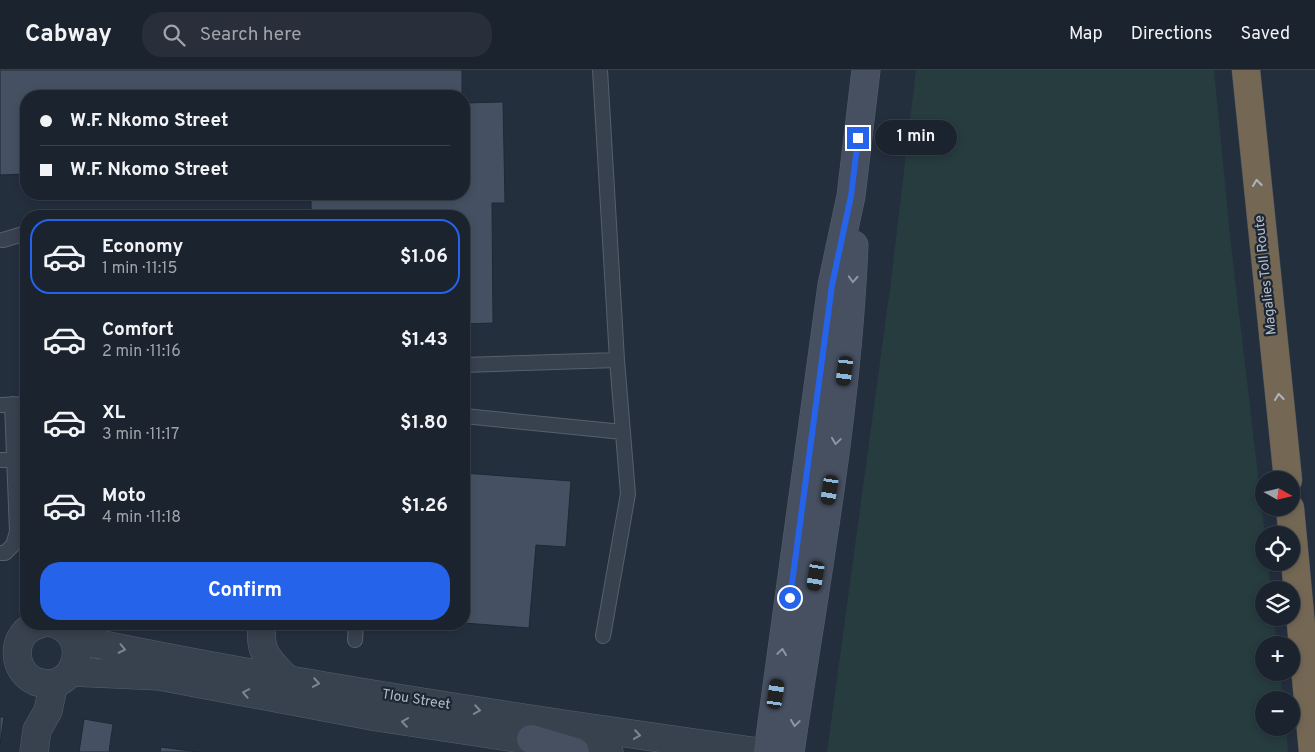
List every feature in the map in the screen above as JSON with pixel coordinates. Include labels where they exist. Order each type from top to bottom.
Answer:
[{"type":"highway","name":"Magalies Toll Route","points":[[1246,70],[1287,471]]},
{"type":"highway","points":[[1291,516],[1313,752]]},
{"type":"highway","points":[[1293,516],[1315,685]]},
{"type":"main road","points":[[768,752],[832,285],[851,196],[866,70]]},
{"type":"main road","points":[[790,752],[832,473],[845,371],[855,226],[851,196]]},
{"type":"main road","points":[[531,739],[575,752]]},
{"type":"street","points":[[36,741],[48,711],[35,672],[16,653],[19,641],[40,630]]},
{"type":"street","points":[[35,672],[77,656],[46,630]]},
{"type":"street","name":"Tlou Street","points":[[53,630],[208,665],[624,733],[758,752]]},
{"type":"street","points":[[208,665],[235,655],[261,631],[269,662],[286,678]]},
{"type":"street","name":"Tlou Street","points":[[35,672],[159,676],[377,718],[610,752]]},
{"type":"lane","points":[[600,70],[617,360],[628,494],[603,636]]},
{"type":"lane","points":[[3,240],[20,235]]},
{"type":"lane","points":[[470,365],[617,360]]},
{"type":"lane","points":[[0,553],[5,553],[13,545],[17,532],[15,460],[6,405],[20,404]]},
{"type":"lane","points":[[470,417],[623,432]]},
{"type":"lane","points":[[0,460],[15,460]]},
{"type":"lane","points":[[354,640],[355,630]]},
{"type":"green space","points":[[916,70],[1214,70],[1231,245],[1257,471],[1255,471],[1255,516],[1263,516],[1264,526],[1255,526],[1255,571],[1269,571],[1270,581],[1255,581],[1255,626],[1275,626],[1276,636],[1255,636],[1255,681],[1281,681],[1282,691],[1255,691],[1255,736],[1287,736],[1288,752],[827,752],[891,281]]},
{"type":"building","points":[[0,70],[462,70],[462,90],[20,90],[20,174],[0,175]]},
{"type":"building","points":[[503,102],[505,203],[492,203],[493,323],[470,324],[470,210],[311,210],[311,200],[470,200],[470,103]]},
{"type":"building","points":[[470,473],[571,481],[566,547],[536,545],[529,628],[470,623]]},
{"type":"building","points":[[0,717],[4,717],[0,745]]},
{"type":"building","points":[[84,719],[113,724],[109,752],[79,752]]},
{"type":"building","points":[[161,747],[198,752],[160,752]]},
{"type":"route","points":[[790,598],[832,285],[851,196],[858,138]]}]
